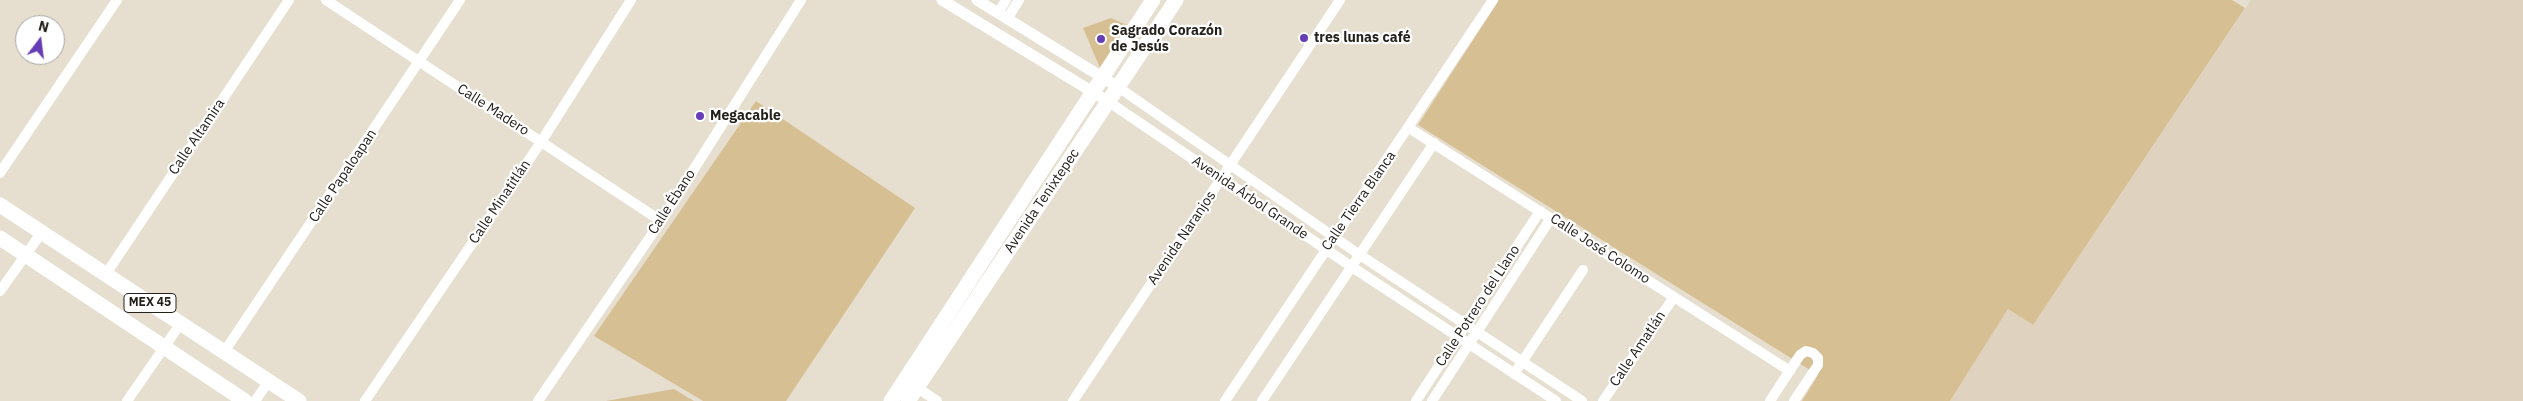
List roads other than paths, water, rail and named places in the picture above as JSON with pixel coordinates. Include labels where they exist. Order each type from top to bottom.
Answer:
[{"type":"main road","name":"Avenida Tenixtepec","points":[[908,401],[911,384],[1001,232],[1153,0]]},
{"type":"main road","name":"Avenida Tenixtepec","points":[[891,401],[911,384],[1015,242],[1176,0]]},
{"type":"main road","name":"MEX 45","points":[[0,205],[299,401]]},
{"type":"main road","points":[[1001,232],[1015,242]]},
{"type":"main road","name":"MEX 45","points":[[0,238],[245,401]]},
{"type":"street","points":[[0,173],[117,0]]},
{"type":"street","name":"Calle Altamira","points":[[106,274],[289,0]]},
{"type":"street","name":"Calle Madero","points":[[326,0],[661,221]]},
{"type":"street","name":"Calle Papaloapan","points":[[224,352],[460,0]]},
{"type":"street","name":"Calle Minatitlán","points":[[365,401],[540,142],[631,0]]},
{"type":"street","name":"Calle Ébano","points":[[538,401],[661,221],[802,0]]},
{"type":"street","name":"Avenida Árbol Grande","points":[[942,0],[1109,102],[1325,249],[1556,401]]},
{"type":"street","name":"Avenida Árbol Grande","points":[[977,0],[1118,87],[1360,254],[1582,401]]},
{"type":"street","points":[[1002,16],[1006,0]]},
{"type":"street","points":[[1002,16],[1019,0]]},
{"type":"street","name":"Avenida Naranjos","points":[[1073,401],[1340,0]]},
{"type":"street","name":"Calle Tierra Blanca","points":[[1225,401],[1493,0]]},
{"type":"street","name":"Calle José Colomo","points":[[1409,128],[1790,371]]},
{"type":"street","points":[[1262,401],[1434,143]]},
{"type":"street","name":"Calle Potrero del Llano","points":[[1416,401],[1540,211]]},
{"type":"street","name":"Calle Potrero del Llano","points":[[1432,401],[1551,218]]},
{"type":"street","points":[[0,290],[42,232]]},
{"type":"street","points":[[1502,270],[1513,277]]},
{"type":"street","points":[[1514,374],[1583,270]]},
{"type":"street","name":"Calle Amatlán","points":[[1603,401],[1674,297]]},
{"type":"street","points":[[127,401],[181,323]]},
{"type":"street","points":[[1770,401],[1800,355],[1806,352],[1813,353],[1818,358],[1818,365],[1794,401]]},
{"type":"street","points":[[255,401],[269,381]]},
{"type":"street","points":[[911,384],[937,401]]},
{"type":"place","name":"tres lunas café","points":[[1304,38]]},
{"type":"place","name":"Sagrado Corazón de Jesús","points":[[1101,39]]},
{"type":"place","name":"Megacable","points":[[700,116]]}]
